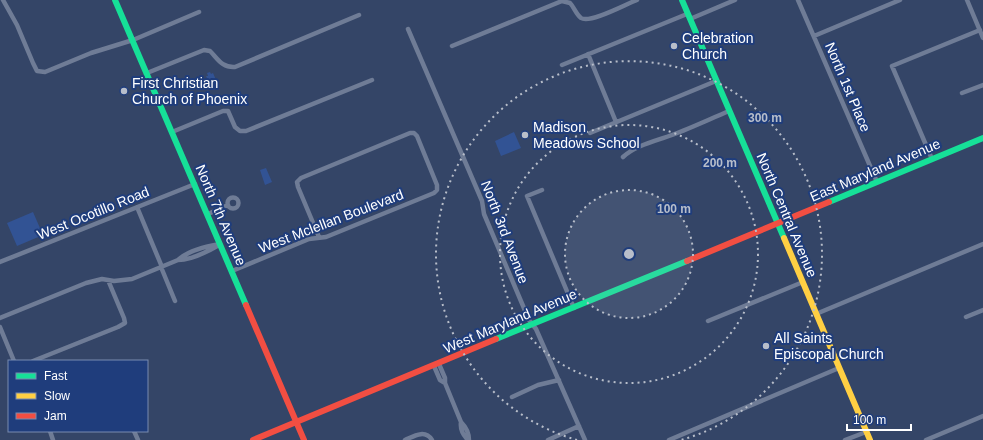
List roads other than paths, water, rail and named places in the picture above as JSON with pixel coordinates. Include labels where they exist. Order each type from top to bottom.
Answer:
[{"type":"main road","name":"North 7th Avenue","points":[[115,0],[304,440]]},
{"type":"main road","name":"North Central Avenue","points":[[682,0],[870,440]]},
{"type":"main road","name":"East Maryland Avenue","points":[[777,224],[983,138]]},
{"type":"main road","name":"West Maryland Avenue","points":[[253,440],[777,224]]},
{"type":"street","points":[[3,0],[17,25],[33,63],[38,71],[45,72],[91,53],[133,40],[199,12]]},
{"type":"street","points":[[452,46],[562,1],[570,3],[580,17],[584,19],[594,18],[637,0]]},
{"type":"street","points":[[562,65],[688,16],[735,0]]},
{"type":"street","name":"North 1st Place","points":[[798,0],[877,182]]},
{"type":"street","points":[[814,36],[900,0]]},
{"type":"street","points":[[967,0],[983,38]]},
{"type":"street","points":[[147,73],[196,52],[207,50],[210,50],[224,65],[235,67],[359,15]]},
{"type":"street","name":"North 3rd Avenue","points":[[408,29],[481,199],[484,214],[528,319],[533,325],[559,380],[585,440]]},
{"type":"street","points":[[932,159],[892,66],[981,31]]},
{"type":"street","points":[[588,54],[616,122]]},
{"type":"street","points":[[172,132],[224,111],[228,111],[235,127],[240,131],[246,131],[372,80]]},
{"type":"street","points":[[590,133],[716,81]]},
{"type":"street","points":[[962,93],[983,85]]},
{"type":"street","points":[[624,157],[629,152],[643,145],[671,136],[729,111]]},
{"type":"street","name":"West Mclellan Boulevard","points":[[232,271],[309,239],[319,238],[326,237],[434,193],[437,190],[437,185],[417,136],[414,133],[410,133],[301,178],[298,182],[298,187],[319,238]]},
{"type":"street","name":"West Ocotillo Road","points":[[0,262],[194,184]]},
{"type":"street","points":[[542,190],[527,196],[574,308]]},
{"type":"street","points":[[208,214],[228,205]]},
{"type":"street","points":[[137,208],[175,301]]},
{"type":"street","points":[[0,318],[86,283],[102,279],[132,279],[178,260],[185,260],[211,250],[220,244]]},
{"type":"street","points":[[816,314],[983,244]]},
{"type":"street","points":[[36,360],[118,327],[124,323],[124,318],[108,280]]},
{"type":"street","points":[[708,321],[803,282]]},
{"type":"street","points":[[966,317],[983,310]]},
{"type":"street","points":[[0,327],[14,360]]},
{"type":"street","points":[[437,365],[445,378],[445,383],[460,422],[465,426],[469,435],[468,440]]},
{"type":"street","points":[[669,440],[839,368]]},
{"type":"street","points":[[512,396],[538,385],[559,380]]},
{"type":"street","points":[[926,440],[983,416]]},
{"type":"street","points":[[548,440],[579,426]]},
{"type":"street","points":[[845,440],[866,432]]},
{"type":"street","points":[[405,440],[419,434],[427,435],[432,440]]},
{"type":"place","name":"Celebration Church","points":[[674,46]]},
{"type":"place","name":"First Christian Church of Phoenix","points":[[124,91]]},
{"type":"place","name":"Madison Meadows School","points":[[525,135]]},
{"type":"place","name":"All Saints Episcopal Church","points":[[766,346]]}]
